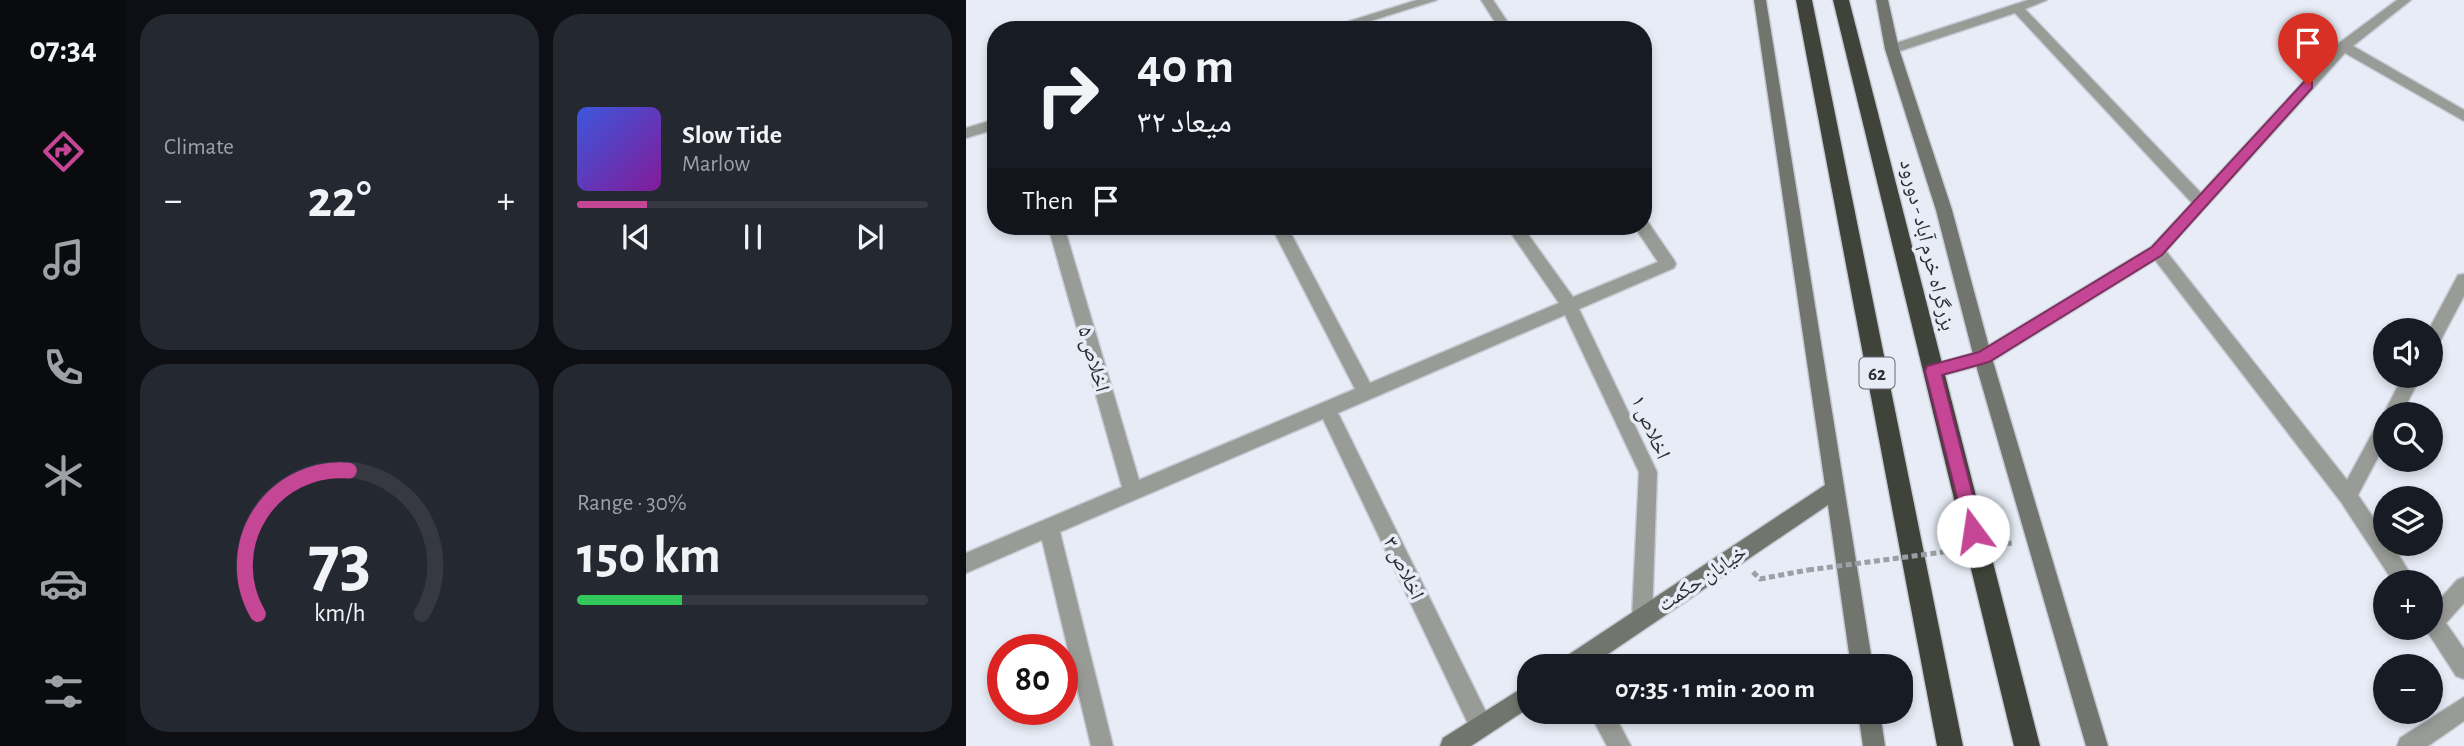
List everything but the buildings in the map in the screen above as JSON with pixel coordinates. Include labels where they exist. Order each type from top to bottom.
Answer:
[{"type":"highway","name":"62","points":[[1804,0],[1950,746]]},
{"type":"highway","name":"بزرگراه خرم آباد - دورود","points":[[1841,0],[2026,746]]},
{"type":"street","points":[[1359,21],[1431,0]]},
{"type":"street","points":[[1487,0],[1501,21]]},
{"type":"street","points":[[1760,0],[1860,654]]},
{"type":"street","points":[[1882,0],[1892,49],[1944,210],[1983,358],[2097,746]]},
{"type":"street","points":[[1892,49],[2040,0]]},
{"type":"street","points":[[1933,371],[1983,358],[2157,251],[2344,46],[2405,0]]},
{"type":"street","points":[[2017,8],[2201,203]]},
{"type":"street","points":[[2344,46],[2464,116]]},
{"type":"street","points":[[966,133],[987,127]]},
{"type":"street","name":"اخلاص ۵","points":[[1059,235],[1133,492]]},
{"type":"street","points":[[1284,235],[1366,392]]},
{"type":"street","name":"اخلاص ۱","points":[[1520,235],[1569,305],[1648,472],[1642,618]]},
{"type":"street","points":[[966,564],[1668,264],[1648,235]]},
{"type":"street","points":[[2157,251],[2348,496],[2397,570]]},
{"type":"street","points":[[2443,319],[2464,280]]},
{"type":"street","name":"اخلاص ۳","points":[[1327,409],[1480,726]]},
{"type":"street","points":[[2348,496],[2373,449]]},
{"type":"street","name":"خیابان حکمت","points":[[1590,654],[1835,489]]},
{"type":"street","points":[[1049,528],[1102,746]]},
{"type":"street","points":[[2443,609],[2464,587]]},
{"type":"street","points":[[2443,637],[2464,668]]},
{"type":"street","points":[[1451,746],[1517,702]]},
{"type":"street","points":[[2408,746],[2464,708]]},
{"type":"street","points":[[1607,724],[1620,746]]},
{"type":"street","points":[[1871,724],[1874,746]]},
{"type":"path","points":[[1760,579],[1808,569],[2012,543]]},
{"type":"route","points":[[1973,531],[1933,371],[1983,358],[2157,251],[2308,85]]}]
